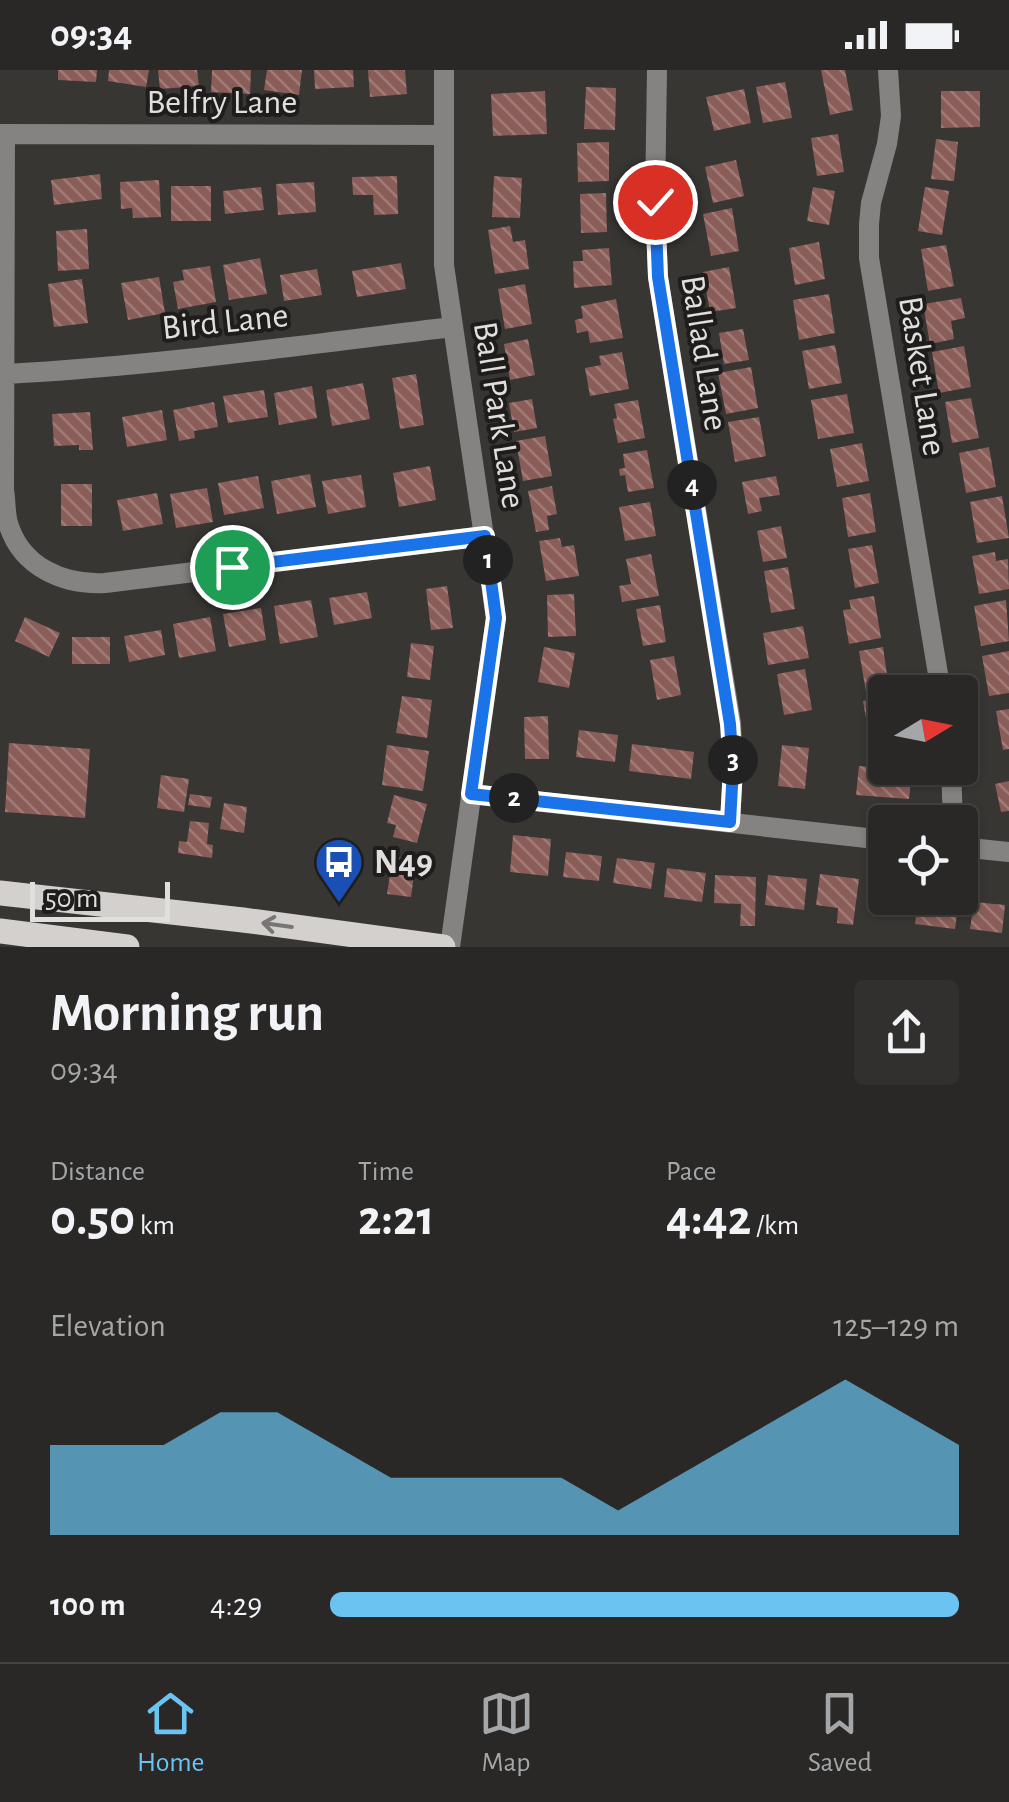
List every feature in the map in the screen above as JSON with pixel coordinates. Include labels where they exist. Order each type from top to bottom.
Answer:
[{"type":"main road","points":[[0,893],[446,947]]},
{"type":"main road","points":[[0,931],[127,947]]},
{"type":"street","name":"Ball Park Lane","points":[[444,70],[444,265],[496,618],[446,947]]},
{"type":"street","name":"Ballad Lane","points":[[657,70],[658,277],[730,724],[730,822]]},
{"type":"street","name":"Basket Lane","points":[[888,70],[891,116],[871,202],[870,258],[938,675]]},
{"type":"street","name":"Belfry Lane","points":[[3,134],[444,135]]},
{"type":"street","points":[[3,134],[4,490],[8,524],[31,559],[65,580],[105,583],[485,536]]},
{"type":"street","name":"Bird Lane","points":[[6,374],[190,359],[452,327]]},
{"type":"street","points":[[471,794],[868,838]]},
{"type":"street","points":[[978,849],[1009,852]]},
{"type":"building","points":[[58,70],[97,70],[96,82],[58,80]]},
{"type":"building","points":[[109,70],[149,70],[146,87],[108,81]]},
{"type":"building","points":[[158,70],[197,70],[199,86],[160,89]]},
{"type":"building","points":[[212,70],[251,70],[250,94],[211,92]]},
{"type":"building","points":[[267,70],[302,70],[299,95],[264,90]]},
{"type":"building","points":[[314,70],[353,70],[354,87],[315,89]]},
{"type":"building","points":[[368,70],[405,70],[407,94],[370,97]]},
{"type":"building","points":[[821,70],[845,70],[853,110],[830,115]]},
{"type":"building","points":[[785,82],[792,118],[763,123],[756,87]]},
{"type":"building","points":[[586,87],[616,88],[615,130],[584,129]]},
{"type":"building","points":[[744,89],[751,123],[714,131],[706,97]]},
{"type":"building","points":[[545,91],[547,134],[493,136],[491,94]]},
{"type":"building","points":[[941,91],[980,91],[980,127],[941,128]]},
{"type":"building","points":[[838,134],[844,172],[817,176],[811,138]]},
{"type":"building","points":[[936,139],[958,142],[954,181],[931,179]]},
{"type":"building","points":[[609,142],[609,181],[578,182],[577,143]]},
{"type":"building","points":[[736,160],[744,196],[713,203],[705,167]]},
{"type":"building","points":[[100,174],[102,199],[54,205],[51,180]]},
{"type":"building","points":[[397,176],[398,214],[374,215],[373,195],[353,195],[352,177]]},
{"type":"building","points":[[494,176],[522,178],[520,218],[492,217]]},
{"type":"building","points":[[159,180],[161,217],[133,218],[132,208],[121,209],[120,182]]},
{"type":"building","points":[[314,182],[316,212],[278,215],[276,184]]},
{"type":"building","points":[[171,186],[211,186],[211,221],[171,221]]},
{"type":"building","points":[[261,187],[264,210],[225,214],[223,191]]},
{"type":"building","points":[[813,187],[835,191],[829,225],[807,221]]},
{"type":"building","points":[[925,187],[949,191],[942,235],[918,231]]},
{"type":"building","points":[[606,193],[607,232],[581,233],[580,194]]},
{"type":"building","points":[[732,208],[739,251],[711,256],[703,214]]},
{"type":"building","points":[[510,226],[513,242],[525,240],[529,269],[495,274],[488,230]]},
{"type":"building","points":[[87,229],[89,269],[58,271],[56,231]]},
{"type":"building","points":[[819,242],[825,279],[795,285],[789,248]]},
{"type":"building","points":[[946,245],[954,286],[928,291],[921,249]]},
{"type":"building","points":[[609,248],[612,285],[574,288],[573,261],[583,261],[582,250]]},
{"type":"building","points":[[260,258],[267,294],[229,300],[223,265]]},
{"type":"building","points":[[401,263],[406,289],[357,297],[352,271]]},
{"type":"building","points":[[210,266],[216,302],[178,309],[173,282],[184,280],[182,270]]},
{"type":"building","points":[[729,267],[736,308],[710,312],[703,272]]},
{"type":"building","points":[[317,269],[322,295],[284,301],[280,275]]},
{"type":"building","points":[[159,277],[165,313],[128,320],[121,283]]},
{"type":"building","points":[[82,279],[88,323],[54,327],[48,284]]},
{"type":"building","points":[[525,284],[532,324],[505,329],[498,289]]},
{"type":"building","points":[[829,294],[835,333],[799,340],[793,300]]},
{"type":"building","points":[[961,298],[965,318],[951,321],[954,339],[930,344],[923,304]]},
{"type":"building","points":[[616,299],[623,338],[590,343],[588,331],[577,333],[575,320],[583,318],[581,306]]},
{"type":"building","points":[[743,329],[749,360],[724,364],[719,333]]},
{"type":"building","points":[[528,339],[535,375],[510,380],[504,344]]},
{"type":"building","points":[[835,345],[842,383],[809,389],[802,351]]},
{"type":"building","points":[[964,346],[971,387],[939,393],[932,352]]},
{"type":"building","points":[[622,352],[629,389],[590,396],[585,368],[601,365],[599,356]]},
{"type":"building","points":[[751,367],[758,408],[726,414],[718,373]]},
{"type":"building","points":[[416,374],[424,425],[400,429],[392,378]]},
{"type":"building","points":[[363,383],[370,419],[332,426],[326,390]]},
{"type":"building","points":[[312,386],[317,418],[279,425],[274,393]]},
{"type":"building","points":[[264,390],[268,417],[228,423],[223,396]]},
{"type":"building","points":[[847,394],[854,433],[818,439],[811,400]]},
{"type":"building","points":[[971,398],[979,438],[952,443],[945,402]]},
{"type":"building","points":[[532,399],[537,428],[514,432],[509,403]]},
{"type":"building","points":[[638,400],[645,438],[618,443],[614,404]]},
{"type":"building","points":[[214,402],[218,427],[194,431],[195,438],[179,441],[173,410]]},
{"type":"building","points":[[162,410],[167,440],[127,447],[122,417]]},
{"type":"building","points":[[90,412],[93,450],[79,450],[79,445],[54,446],[52,414]]},
{"type":"building","points":[[759,417],[766,456],[735,462],[728,422]]},
{"type":"building","points":[[545,436],[552,476],[523,481],[516,441]]},
{"type":"building","points":[[862,443],[869,481],[837,487],[830,449]]},
{"type":"building","points":[[989,447],[996,487],[966,493],[959,453]]},
{"type":"building","points":[[647,450],[654,488],[628,492],[625,475],[620,476],[619,469],[625,468],[623,454]]},
{"type":"building","points":[[430,466],[436,500],[399,507],[393,473]]},
{"type":"building","points":[[310,474],[316,507],[277,514],[271,481]]},
{"type":"building","points":[[361,475],[366,507],[328,514],[322,481]]},
{"type":"building","points":[[258,476],[264,508],[224,515],[218,483]]},
{"type":"building","points":[[776,476],[780,495],[759,498],[762,511],[748,514],[742,482]]},
{"type":"building","points":[[61,484],[92,484],[92,526],[61,526]]},
{"type":"building","points":[[552,486],[557,514],[547,516],[549,530],[536,532],[528,491]]},
{"type":"building","points":[[207,488],[213,522],[176,528],[170,494]]},
{"type":"building","points":[[157,493],[163,524],[123,531],[117,500]]},
{"type":"building","points":[[870,493],[876,532],[848,537],[842,498]]},
{"type":"building","points":[[1002,496],[1009,538],[977,543],[970,502]]},
{"type":"building","points":[[650,502],[656,536],[625,541],[619,507]]},
{"type":"building","points":[[781,526],[787,558],[763,562],[757,531]]},
{"type":"building","points":[[560,538],[562,547],[574,545],[579,576],[546,581],[539,541]]},
{"type":"building","points":[[872,545],[879,583],[855,588],[848,549]]},
{"type":"building","points":[[995,552],[996,561],[1008,559],[1009,589],[979,594],[972,556]]},
{"type":"building","points":[[651,554],[659,596],[622,602],[619,586],[631,584],[626,559]]},
{"type":"building","points":[[788,567],[795,609],[771,613],[764,571]]},
{"type":"building","points":[[447,586],[453,628],[431,630],[426,589]]},
{"type":"building","points":[[367,592],[372,618],[334,625],[329,598]]},
{"type":"building","points":[[574,594],[576,636],[548,637],[547,595]]},
{"type":"building","points":[[874,596],[881,638],[849,644],[843,610],[851,609],[849,600]]},
{"type":"building","points":[[311,600],[318,637],[280,644],[274,606]]},
{"type":"building","points":[[1006,600],[1009,641],[981,646],[974,606]]},
{"type":"building","points":[[660,605],[666,642],[643,646],[636,609]]},
{"type":"building","points":[[261,608],[266,640],[229,647],[223,614]]},
{"type":"building","points":[[25,617],[60,633],[49,657],[15,641]]},
{"type":"building","points":[[210,617],[216,651],[179,658],[173,624]]},
{"type":"building","points":[[803,626],[809,658],[768,665],[763,633]]},
{"type":"building","points":[[161,630],[165,655],[129,662],[124,636]]},
{"type":"building","points":[[72,637],[110,637],[110,664],[72,664]]},
{"type":"building","points":[[411,643],[434,646],[430,680],[407,677]]},
{"type":"building","points":[[544,647],[575,653],[569,688],[538,682]]},
{"type":"building","points":[[883,647],[887,675],[868,675],[868,692],[866,692],[859,651]]},
{"type":"building","points":[[1009,651],[1009,693],[989,696],[982,656]]},
{"type":"building","points":[[674,656],[681,695],[657,700],[650,660]]},
{"type":"building","points":[[805,669],[812,710],[784,715],[777,674]]},
{"type":"building","points":[[402,696],[432,700],[427,738],[396,733]]},
{"type":"building","points":[[868,700],[868,730],[863,701]]},
{"type":"building","points":[[1009,709],[1009,749],[1003,750],[996,711]]},
{"type":"building","points":[[548,716],[549,759],[525,759],[524,717]]},
{"type":"building","points":[[579,730],[618,735],[615,762],[576,757]]},
{"type":"building","points":[[9,743],[90,749],[85,818],[5,812]]},
{"type":"building","points":[[632,744],[694,752],[691,779],[629,771]]},
{"type":"building","points":[[387,745],[429,751],[423,791],[382,785]]},
{"type":"building","points":[[782,745],[809,748],[805,789],[778,786]]},
{"type":"building","points":[[859,766],[868,767],[868,785],[910,785],[909,799],[856,795]]},
{"type":"building","points":[[161,775],[189,779],[184,812],[157,808]]},
{"type":"building","points":[[1009,781],[1009,811],[1001,812],[995,784]]},
{"type":"building","points":[[190,794],[212,797],[210,808],[188,805]]},
{"type":"building","points":[[394,795],[427,804],[417,843],[393,837],[396,825],[387,823]]},
{"type":"building","points":[[224,803],[247,807],[244,833],[220,829]]},
{"type":"building","points":[[190,821],[209,823],[207,844],[213,845],[212,858],[178,853],[179,841],[187,842]]},
{"type":"building","points":[[513,835],[551,839],[548,876],[510,872]]},
{"type":"building","points":[[566,852],[602,856],[599,881],[563,877]]},
{"type":"building","points":[[393,856],[416,860],[411,897],[387,894]]},
{"type":"building","points":[[617,858],[655,863],[651,889],[613,883]]},
{"type":"building","points":[[667,868],[706,873],[702,902],[664,897]]},
{"type":"building","points":[[820,874],[859,879],[853,925],[837,923],[838,908],[816,905]]},
{"type":"building","points":[[715,875],[756,877],[755,926],[740,926],[741,904],[714,903]]},
{"type":"building","points":[[768,875],[807,879],[804,910],[765,905]]},
{"type":"building","points":[[978,902],[1005,905],[1002,933],[970,929],[972,915],[978,915]]},
{"type":"building","points":[[916,915],[957,915],[955,929],[915,924]]},
{"type":"place","name":"N49","points":[[339,904]]},
{"type":"route","points":[[232,567],[485,536],[496,618],[471,794],[730,822],[730,724],[658,277],[655,202]]}]
